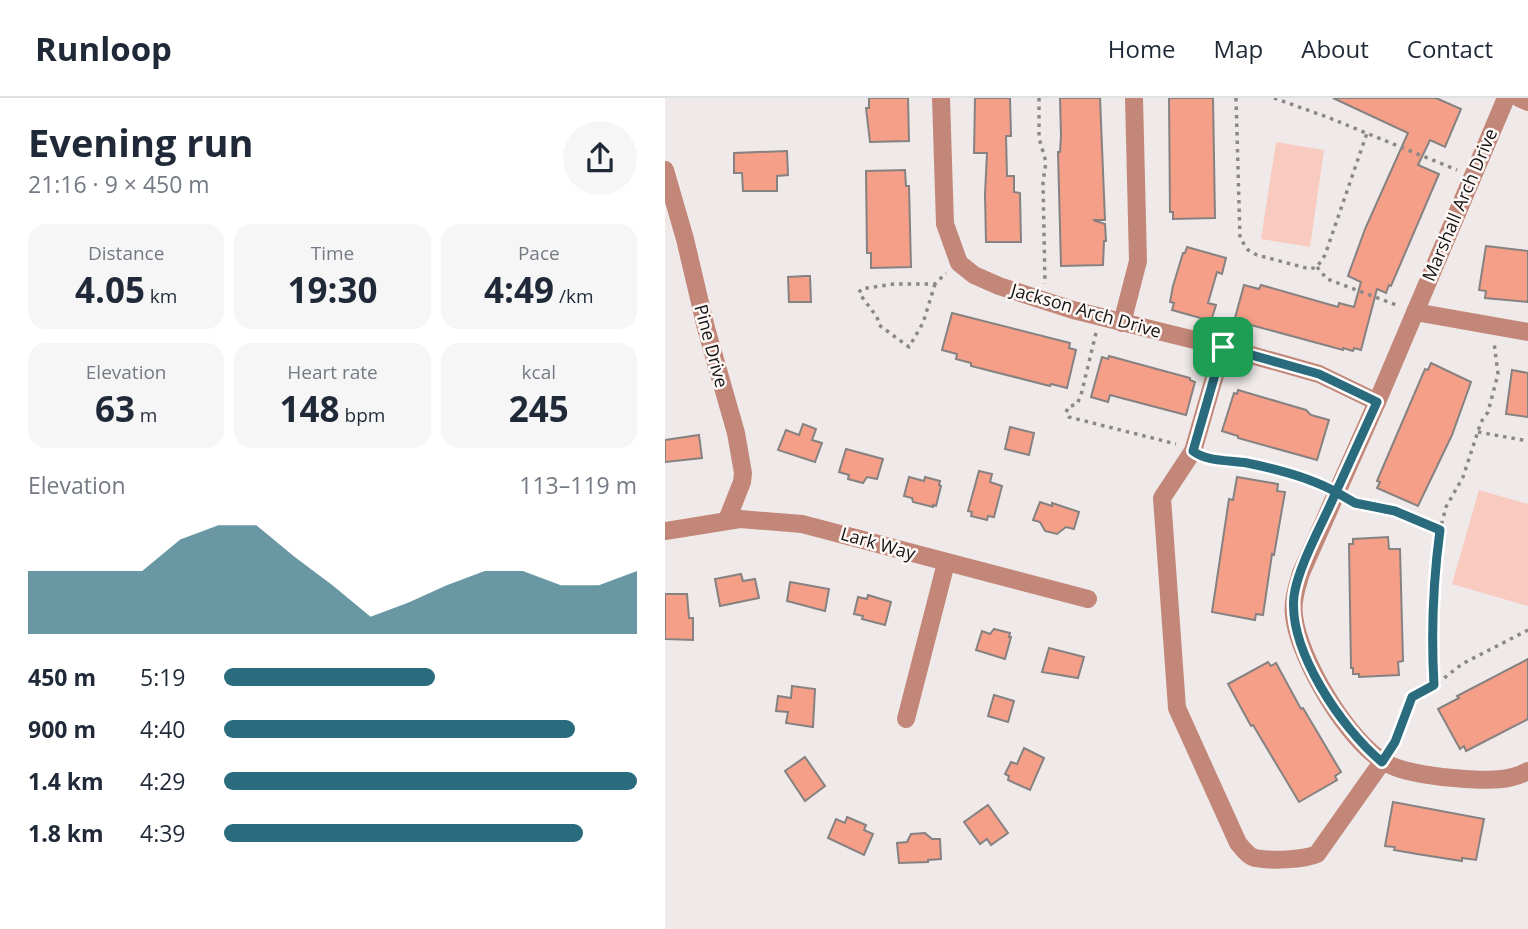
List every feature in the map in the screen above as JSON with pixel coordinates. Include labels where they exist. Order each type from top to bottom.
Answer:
[{"type":"street","points":[[941,98],[945,224],[959,263]]},
{"type":"street","points":[[1122,323],[1138,261],[1135,98]]},
{"type":"street","name":"Marshall Arch Drive","points":[[1506,98],[1301,573],[1294,594],[1294,615],[1299,640],[1311,668],[1347,727],[1364,747],[1382,762],[1394,768],[1459,778],[1500,780],[1528,771]]},
{"type":"street","points":[[1519,98],[1528,102]]},
{"type":"street","name":"Pine Drive","points":[[665,170],[736,433],[743,473],[727,520]]},
{"type":"street","name":"Jackson Arch Drive","points":[[959,263],[974,275],[999,286],[1100,317],[1319,374],[1377,402]]},
{"type":"street","points":[[1415,312],[1528,332]]},
{"type":"street","points":[[1223,347],[1193,451],[1162,498],[1177,708],[1238,844],[1255,858],[1305,859],[1317,854],[1382,762]]},
{"type":"street","name":"Lark Way","points":[[665,531],[740,519],[801,524],[1089,599]]},
{"type":"street","points":[[906,719],[946,563]]},
{"type":"path","points":[[1039,98],[1039,138],[1046,162],[1043,182],[1045,281],[1042,300]]},
{"type":"path","points":[[1236,98],[1240,237],[1248,250],[1257,255],[1310,269],[1317,267],[1325,255],[1367,133]]},
{"type":"path","points":[[1274,98],[1472,177]]},
{"type":"path","points":[[935,284],[894,284],[861,289],[859,293],[877,317],[879,325],[909,347],[923,323],[935,284],[959,263]]},
{"type":"path","points":[[1317,267],[1327,279],[1415,312]]},
{"type":"path","points":[[1100,317],[1081,395],[1077,404],[1068,407],[1066,413],[1072,419],[1182,446],[1200,456],[1246,463],[1315,481],[1355,503],[1395,511],[1440,530]]},
{"type":"path","points":[[1434,685],[1431,641],[1434,575],[1440,530],[1446,507],[1463,477],[1481,422],[1488,412],[1498,374],[1491,326]]},
{"type":"path","points":[[1478,432],[1528,441]]},
{"type":"path","points":[[1382,762],[1395,742],[1412,697],[1434,685],[1462,664],[1528,630]]},
{"type":"shaded area","points":[[1276,142],[1324,150],[1310,247],[1261,239]]},
{"type":"shaded area","points":[[1479,490],[1528,504],[1528,606],[1452,584]]},
{"type":"building","points":[[869,98],[908,98],[909,141],[870,142],[866,108],[869,108]]},
{"type":"building","points":[[975,98],[1010,98],[1011,136],[1006,136],[1007,176],[1014,176],[1014,192],[1020,193],[1021,242],[986,242],[987,153],[974,153]]},
{"type":"building","points":[[1060,98],[1100,98],[1105,220],[1093,220],[1105,224],[1103,265],[1061,266],[1058,152],[1061,136]]},
{"type":"building","points":[[1169,98],[1213,98],[1215,218],[1173,219],[1173,212],[1170,212]]},
{"type":"building","points":[[1333,98],[1436,98],[1461,109],[1445,147],[1430,140],[1418,165],[1439,174],[1391,286],[1389,285],[1386,293],[1377,289],[1361,350],[1354,348],[1353,351],[1240,322],[1241,319],[1235,318],[1244,285],[1259,289],[1261,285],[1338,307],[1339,303],[1354,307],[1361,282],[1348,276],[1365,229],[1408,133]]},
{"type":"building","points":[[787,151],[788,175],[777,176],[777,191],[743,191],[742,173],[734,173],[734,153]]},
{"type":"building","points":[[905,170],[906,186],[909,186],[911,267],[871,268],[871,253],[867,253],[866,171]]},
{"type":"building","points":[[1486,246],[1528,251],[1528,302],[1485,298],[1486,291],[1479,290]]},
{"type":"building","points":[[1187,247],[1226,258],[1222,274],[1217,272],[1208,303],[1216,305],[1211,321],[1172,310],[1174,303],[1170,302],[1173,286]]},
{"type":"building","points":[[810,276],[811,302],[789,302],[788,277]]},
{"type":"building","points":[[952,313],[1070,343],[1069,348],[1076,350],[1067,388],[971,366],[971,363],[956,359],[957,354],[942,350]]},
{"type":"building","points":[[1109,356],[1190,378],[1195,382],[1186,415],[1110,395],[1108,402],[1091,397],[1102,357],[1108,359]]},
{"type":"building","points":[[1431,363],[1471,382],[1452,435],[1418,506],[1377,488],[1380,482],[1377,481],[1425,369],[1428,370]]},
{"type":"building","points":[[1512,370],[1528,373],[1528,417],[1506,414]]},
{"type":"building","points":[[1238,390],[1306,410],[1311,415],[1329,420],[1317,460],[1222,431],[1234,393],[1237,394]]},
{"type":"building","points":[[803,424],[816,429],[812,440],[822,443],[815,462],[778,450],[786,430],[799,435]]},
{"type":"building","points":[[1010,427],[1034,433],[1029,455],[1005,449]]},
{"type":"building","points":[[699,435],[702,458],[665,462],[665,440]]},
{"type":"building","points":[[846,449],[883,459],[877,479],[867,477],[863,483],[848,479],[849,475],[839,472]]},
{"type":"building","points":[[979,471],[992,474],[990,482],[1002,486],[994,517],[988,516],[987,520],[971,516],[972,512],[968,511]]},
{"type":"building","points":[[909,477],[940,481],[936,506],[913,502],[912,498],[904,496]]},
{"type":"building","points":[[1237,477],[1278,484],[1277,491],[1285,492],[1263,615],[1256,614],[1255,620],[1212,612],[1229,499],[1233,500]]},
{"type":"building","points":[[1040,502],[1079,512],[1074,529],[1066,527],[1057,534],[1045,531],[1040,522],[1033,520]]},
{"type":"building","points":[[1388,537],[1389,549],[1400,549],[1403,661],[1398,662],[1399,675],[1359,677],[1359,674],[1353,674],[1351,668],[1349,544],[1353,544],[1353,539]]},
{"type":"building","points":[[741,574],[743,581],[755,579],[759,598],[720,606],[715,579]]},
{"type":"building","points":[[790,582],[829,589],[825,611],[787,601]]},
{"type":"building","points":[[665,594],[687,594],[689,618],[693,618],[693,640],[665,639]]},
{"type":"building","points":[[868,595],[891,602],[885,625],[854,614],[858,597],[867,599]]},
{"type":"building","points":[[994,629],[1010,633],[1005,659],[976,650],[982,631],[990,634]]},
{"type":"building","points":[[1049,648],[1084,657],[1078,678],[1042,672]]},
{"type":"building","points":[[1528,659],[1528,719],[1466,751],[1464,746],[1460,749],[1438,709],[1459,698],[1457,696]]},
{"type":"building","points":[[1268,662],[1271,666],[1276,663],[1341,772],[1335,776],[1337,780],[1299,802],[1228,684]]},
{"type":"building","points":[[792,686],[815,689],[813,727],[786,723],[788,712],[776,711],[778,696],[791,698]]},
{"type":"building","points":[[994,695],[1014,701],[1008,722],[988,716]]},
{"type":"building","points":[[1024,748],[1044,758],[1030,790],[1008,780],[1009,776],[1005,774],[1011,762],[1017,764]]},
{"type":"building","points":[[805,757],[825,786],[805,801],[785,771]]},
{"type":"building","points":[[1393,802],[1484,819],[1476,860],[1462,858],[1462,861],[1394,850],[1395,847],[1385,846]]},
{"type":"building","points":[[988,805],[1008,833],[991,845],[987,839],[980,844],[964,822]]},
{"type":"building","points":[[847,817],[866,825],[864,830],[873,834],[864,855],[828,838],[836,819],[845,823]]},
{"type":"building","points":[[925,833],[932,839],[940,839],[941,859],[899,863],[897,843],[907,842],[911,834]]},
{"type":"route","points":[[1223,347],[1193,451],[1200,456],[1246,463],[1315,481],[1336,492],[1301,573],[1294,594],[1294,615],[1299,640],[1311,668],[1347,727],[1364,747],[1382,762],[1395,742],[1412,697],[1434,685],[1431,641],[1434,575],[1440,530],[1395,511],[1355,503],[1336,492],[1377,402],[1319,374],[1223,347]]}]
